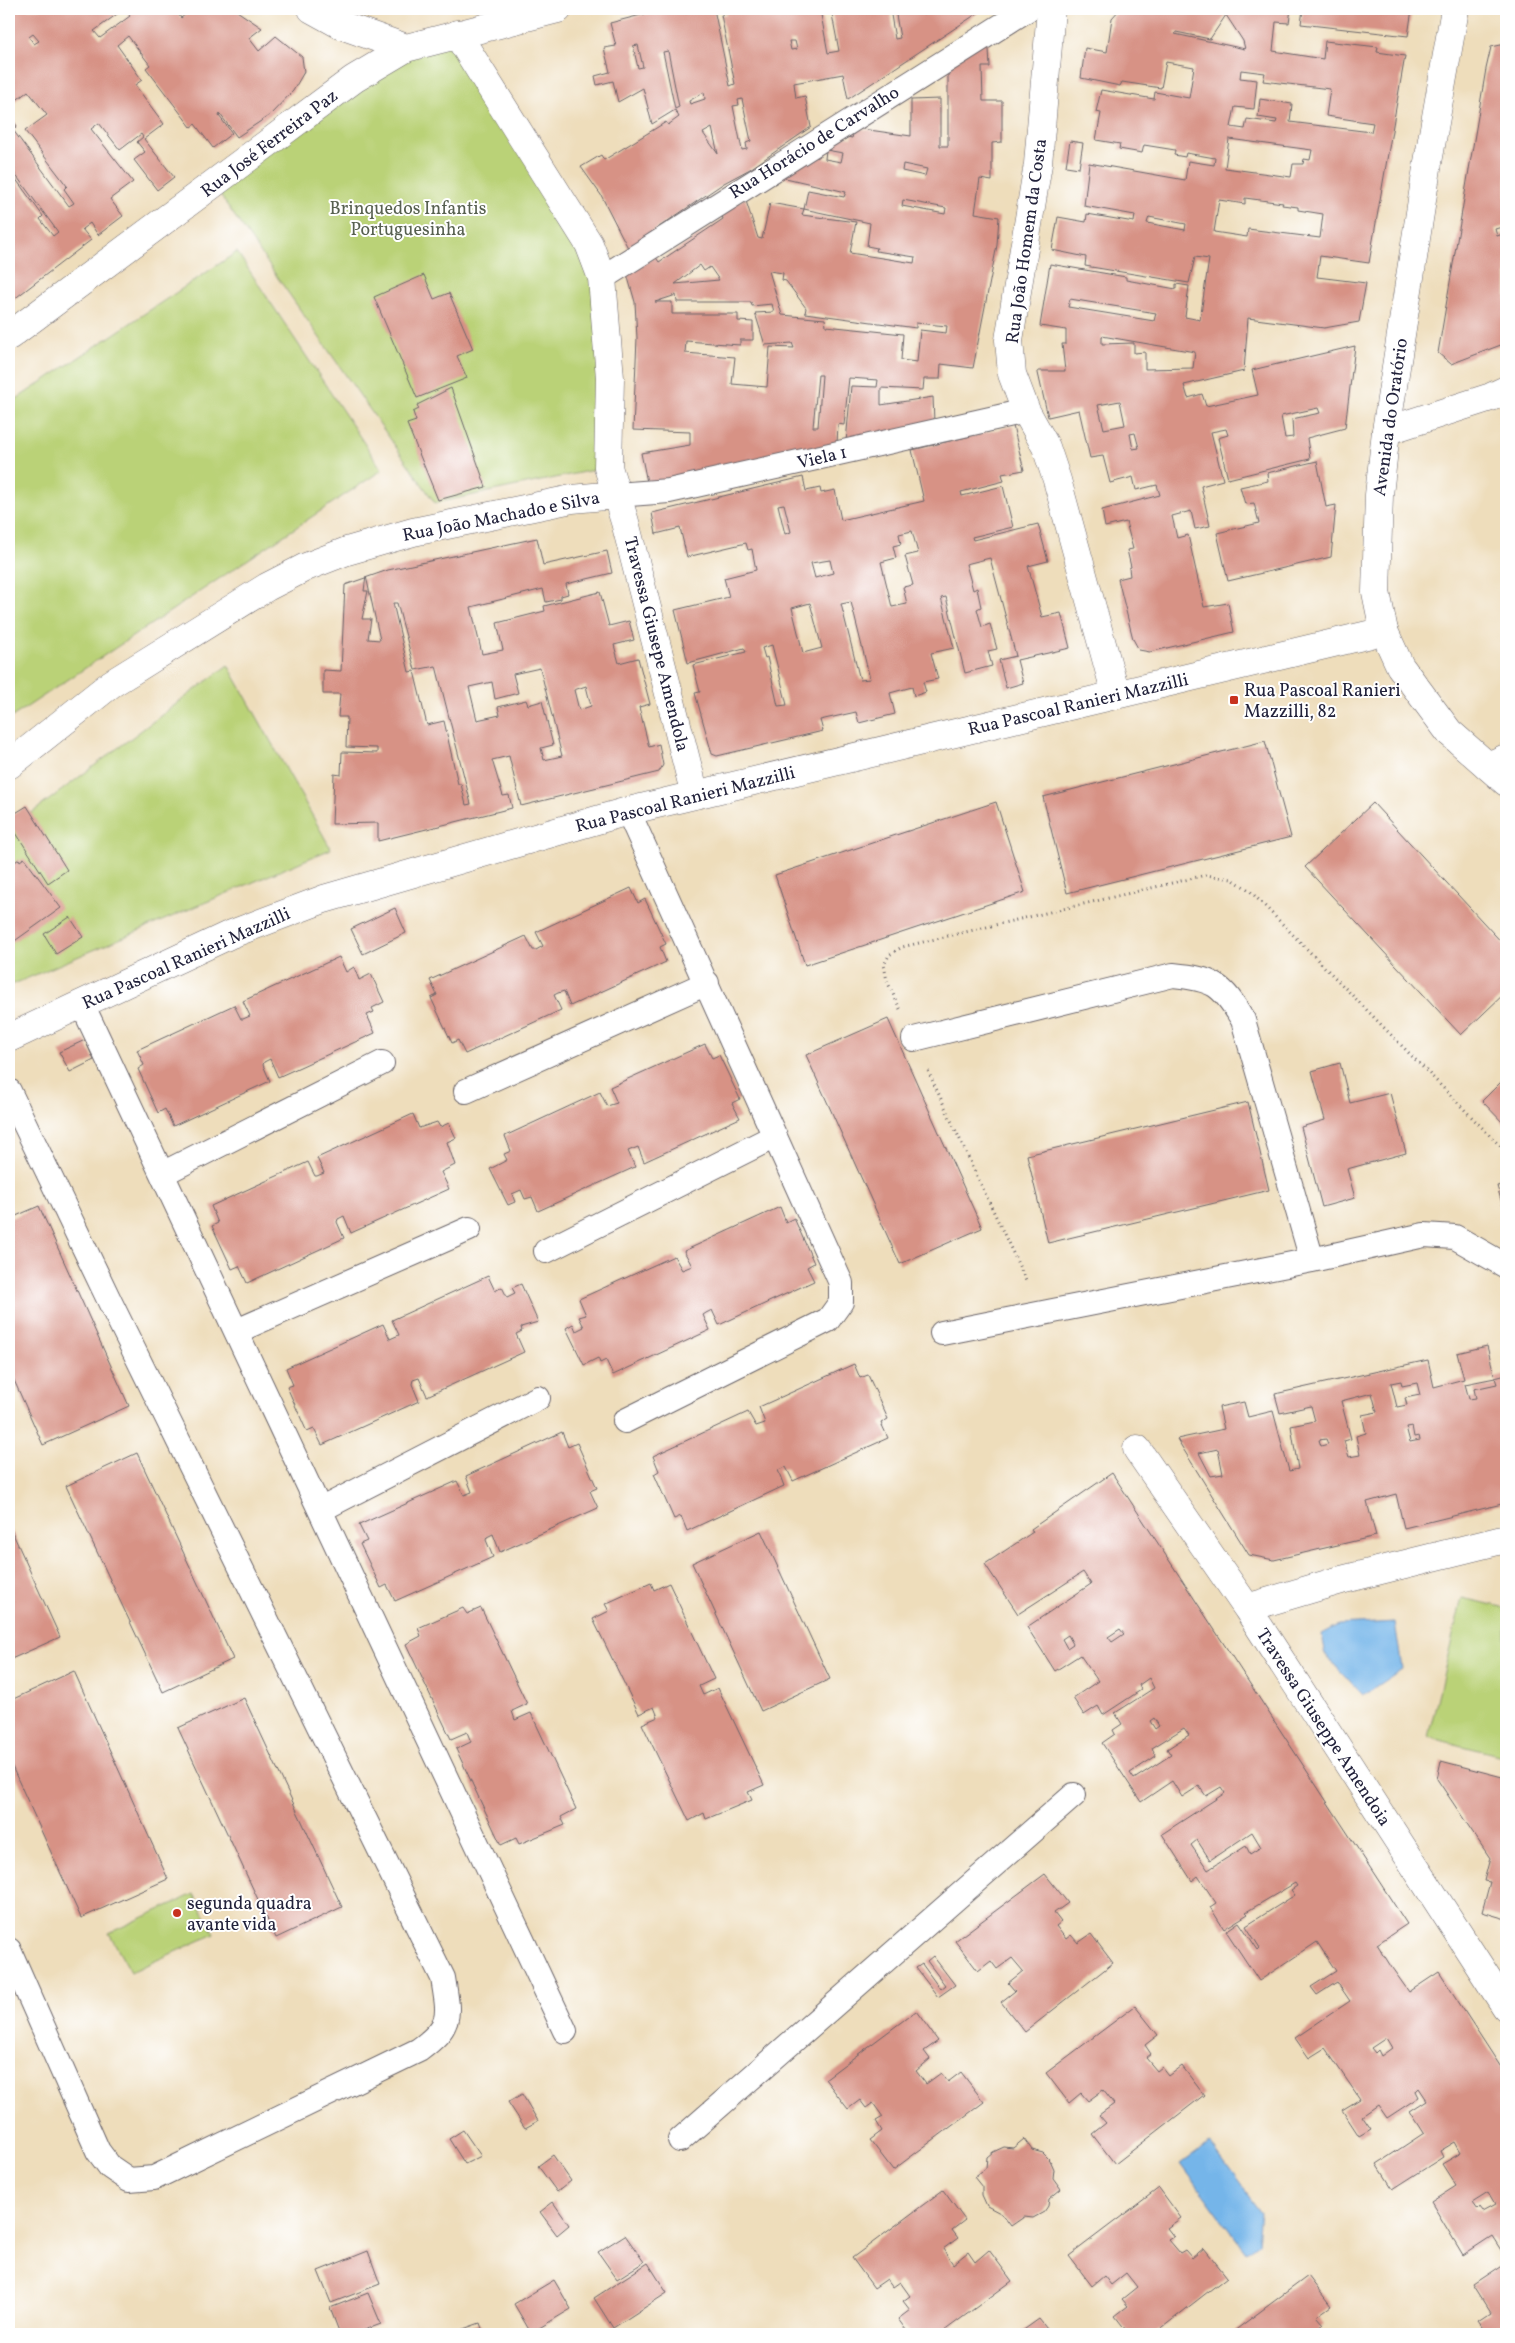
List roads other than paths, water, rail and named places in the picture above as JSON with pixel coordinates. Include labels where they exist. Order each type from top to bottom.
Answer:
[{"type":"street","points":[[312,9],[341,25],[406,48]]},
{"type":"street","name":"Rua José Ferreira Paz","points":[[9,336],[354,78],[406,48],[558,9]]},
{"type":"street","name":"Rua João Homem da Costa","points":[[1051,9],[1038,164],[1009,340],[1012,374],[1026,411],[1046,447],[1057,480],[1116,695]]},
{"type":"street","name":"Avenida do Oratório","points":[[1455,9],[1427,168],[1386,431],[1379,495],[1376,592],[1384,631],[1400,666],[1449,732],[1500,769]]},
{"type":"street","name":"Rua João Machado e Silva","points":[[9,765],[111,684],[267,587],[306,567],[348,551],[414,532],[572,499],[616,494],[608,467],[610,378],[602,278],[588,244],[457,34]]},
{"type":"street","points":[[1386,431],[1506,390]]},
{"type":"street","name":"Travessa Giusepe Amendola","points":[[616,494],[626,522],[695,795]]},
{"type":"street","name":"Rua Pascoal Ranieri Mazzilli","points":[[9,1038],[229,934],[324,898],[628,811],[1384,631]]},
{"type":"street","name":"Travessa Giuseppe Amendoia","points":[[1137,1449],[1247,1608],[1506,2007]]},
{"type":"street","points":[[1247,1608],[1340,1580],[1506,1539]]},
{"type":"lane","name":"Rua Horácio de Carvalho","points":[[602,278],[1028,9]]},
{"type":"lane","name":"Viela 1","points":[[616,494],[669,491],[1026,411]]},
{"type":"lane","points":[[625,1421],[828,1320],[841,1302],[841,1283],[628,811]]},
{"type":"lane","points":[[914,1039],[1173,975],[1204,978],[1229,996],[1243,1020],[1312,1260]]},
{"type":"lane","points":[[466,1091],[707,983]]},
{"type":"lane","points":[[82,1004],[565,2031]]},
{"type":"lane","points":[[162,1174],[382,1063]]},
{"type":"lane","points":[[9,1091],[120,1322],[443,1978],[448,2013],[438,2036],[419,2050],[154,2178],[129,2180],[110,2167],[98,2151],[9,1950]]},
{"type":"lane","points":[[546,1251],[775,1136]]},
{"type":"lane","points":[[237,1331],[469,1229]]},
{"type":"lane","points":[[942,1334],[1312,1260],[1424,1235],[1454,1237],[1506,1266]]},
{"type":"lane","points":[[320,1510],[538,1398]]},
{"type":"lane","points":[[680,2140],[1074,1796]]},
{"type":"water","points":[[1395,1622],[1402,1669],[1363,1695],[1326,1656],[1322,1634],[1339,1625]]},
{"type":"water","points":[[1210,2143],[1261,2212],[1258,2243],[1246,2252],[1181,2164]]},
{"type":"place","name":"Rua Pascoal Ranieri Mazzilli, 82","points":[[1234,700]]},
{"type":"place","name":"segunda quadra avante vida","points":[[177,1913]]},
{"type":"park label","name":"Brinquedos Infantis Portuguesinha","points":[[408,218]]}]
